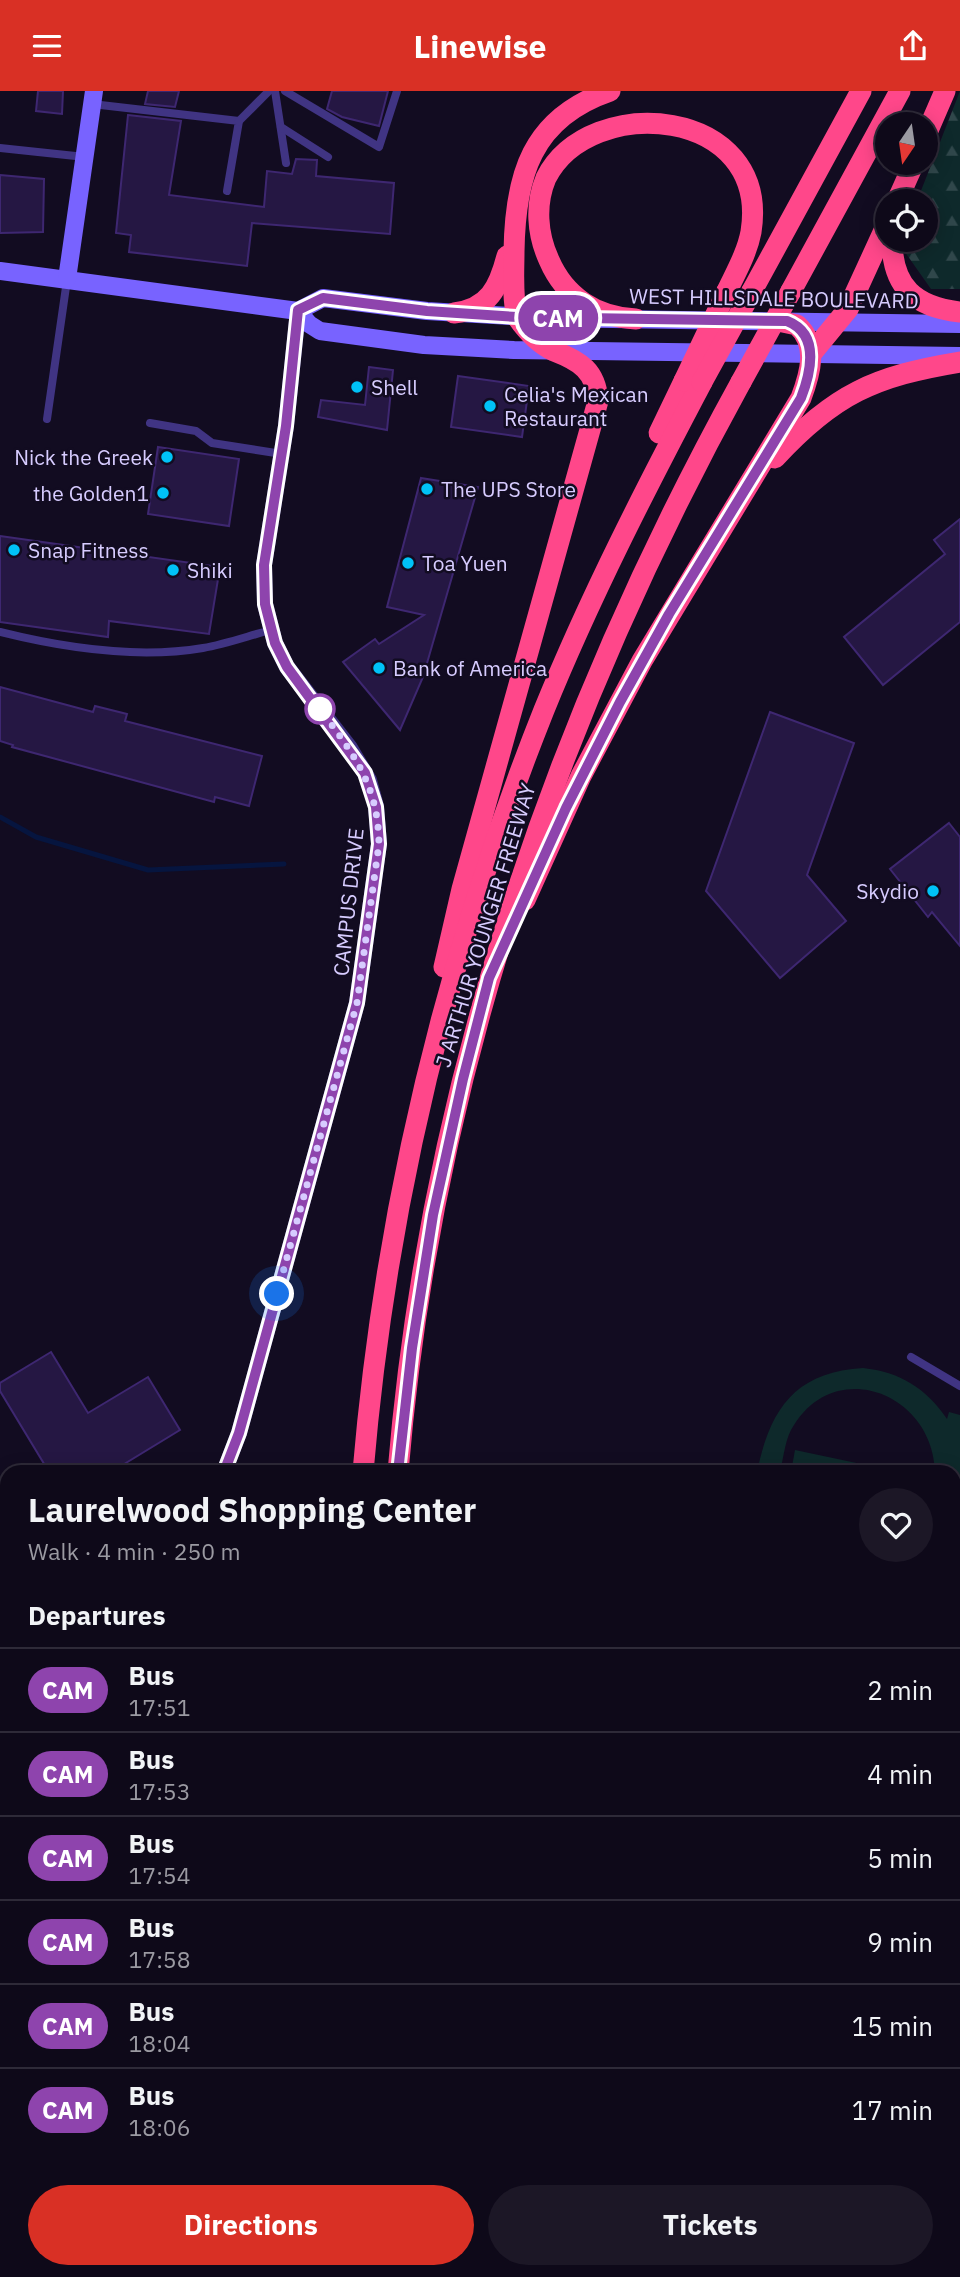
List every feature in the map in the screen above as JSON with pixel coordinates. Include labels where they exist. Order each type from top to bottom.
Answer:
[{"type":"highway","points":[[454,313],[476,309],[492,297],[501,276],[515,223],[521,180],[540,140],[564,114],[610,91]]},
{"type":"highway","name":"J ARTHUR YOUNGER FREEWAY","points":[[364,1465],[385,1292],[426,1083],[453,980],[503,822],[544,711],[600,581],[693,382],[752,291],[861,91]]},
{"type":"highway","name":"J ARTHUR YOUNGER FREEWAY","points":[[399,1465],[412,1348],[431,1225],[460,1090],[489,978],[542,814],[593,682],[667,522],[900,91]]},
{"type":"highway","points":[[936,112],[945,91]]},
{"type":"highway","points":[[636,319],[607,315],[571,294],[550,264],[539,225],[543,186],[559,153],[586,127],[618,113],[650,109],[685,116],[715,135],[739,165],[750,194],[751,230],[745,252],[727,291],[693,382]]},
{"type":"highway","points":[[426,1083],[445,964],[462,889],[597,410],[597,393],[590,372],[577,360],[555,351],[535,338],[517,317],[515,223]]},
{"type":"highway","points":[[811,354],[840,322],[875,249]]},
{"type":"highway","points":[[893,252],[895,267],[910,293],[935,308],[960,312]]},
{"type":"highway","points":[[489,978],[597,745],[660,629],[801,398],[811,354],[801,329],[778,321]]},
{"type":"highway","points":[[741,496],[809,423],[843,398],[891,377],[960,362]]},
{"type":"main road","points":[[67,279],[93,98]]},
{"type":"main road","name":"WEST HILLSDALE BOULEVARD","points":[[0,271],[298,310],[323,298],[454,313],[517,317],[960,324]]},
{"type":"main road","name":"WEST HILLSDALE BOULEVARD","points":[[298,310],[314,328],[442,346],[555,351],[960,356]]},
{"type":"street","name":"CAMPUS DRIVE","points":[[227,1465],[239,1433],[357,1003],[379,844],[376,807],[365,773],[287,667],[271,630],[263,592],[264,565],[282,454],[298,310]]},
{"type":"lane","points":[[228,191],[239,121],[269,91]]},
{"type":"lane","points":[[275,91],[286,163]]},
{"type":"lane","points":[[285,91],[379,147],[397,91]]},
{"type":"lane","points":[[93,98],[239,121]]},
{"type":"lane","points":[[281,127],[328,157]]},
{"type":"lane","points":[[0,148],[85,157]]},
{"type":"lane","points":[[47,419],[67,279]]},
{"type":"lane","points":[[150,422],[196,431],[212,443],[282,454]]},
{"type":"lane","points":[[0,632],[78,647],[143,652],[203,648],[271,630]]},
{"type":"lane","points":[[911,1357],[960,1387]]},
{"type":"green space","points":[[960,91],[960,289],[931,289],[905,252],[938,252],[938,189],[922,189],[927,175],[938,175],[938,147]]},
{"type":"green space","points":[[863,1368],[889,1373],[921,1390],[947,1419],[949,1412],[960,1415],[960,1465],[934,1465],[930,1445],[918,1422],[901,1405],[880,1393],[857,1389],[834,1392],[812,1404],[791,1430],[782,1465],[759,1465],[769,1430],[789,1398],[803,1386],[839,1371]]},
{"type":"green space","points":[[795,1450],[866,1465],[792,1465]]},
{"type":"building","points":[[38,91],[63,91],[62,114],[36,111]]},
{"type":"building","points":[[148,91],[179,91],[175,107],[145,104]]},
{"type":"building","points":[[332,91],[388,91],[379,126],[342,117],[327,109]]},
{"type":"building","points":[[128,115],[181,121],[169,195],[264,207],[267,171],[292,174],[296,159],[317,160],[316,176],[394,183],[390,234],[252,223],[247,266],[129,252],[131,235],[116,233]]},
{"type":"building","points":[[0,175],[44,179],[43,232],[0,233]]},
{"type":"building","points":[[369,367],[393,370],[387,430],[318,417],[321,400],[365,405]]},
{"type":"building","points":[[458,376],[529,386],[522,437],[451,427]]},
{"type":"building","points":[[158,447],[239,459],[229,526],[148,514]]},
{"type":"building","points":[[421,478],[478,487],[423,677],[400,730],[343,662],[375,639],[379,644],[424,615],[387,607]]},
{"type":"building","points":[[960,519],[960,622],[883,685],[844,637],[945,554],[934,540]]},
{"type":"building","points":[[0,536],[220,567],[209,634],[109,621],[108,637],[0,622]]},
{"type":"building","points":[[0,687],[93,712],[95,706],[127,714],[125,721],[262,756],[249,806],[215,797],[214,802],[12,747],[13,745],[0,741]]},
{"type":"building","points":[[770,712],[854,743],[807,875],[846,921],[780,978],[706,891]]},
{"type":"building","name":"Skydio","points":[[949,823],[960,837],[960,946],[932,912],[928,917],[890,869]]},
{"type":"building","points":[[51,1352],[88,1413],[148,1377],[180,1430],[122,1465],[45,1465],[0,1391],[0,1383]]},
{"type":"waterway","points":[[0,817],[36,837],[148,870],[284,864]]},
{"type":"bus line","name":"CAM","points":[[228,1465],[357,1003],[364,969],[379,844],[376,807],[369,781],[350,748],[287,667],[275,643],[263,592],[264,565],[286,426],[298,310],[318,298],[323,298],[427,311],[517,317],[787,321],[797,325],[805,334],[811,351],[811,362],[801,398],[669,614],[620,702],[566,808],[489,978],[447,1146],[433,1215],[412,1348],[399,1465]]},
{"type":"place","name":"Shell","points":[[357,387]]},
{"type":"place","name":"Celia's Mexican Restaurant","points":[[490,406]]},
{"type":"place","name":"Nick the Greek","points":[[167,457]]},
{"type":"place","name":"The UPS Store","points":[[427,489]]},
{"type":"place","name":"the Golden1","points":[[163,493]]},
{"type":"place","name":"Snap Fitness","points":[[14,550]]},
{"type":"place","name":"Toa Yuen","points":[[408,563]]},
{"type":"place","name":"Shiki","points":[[173,570]]},
{"type":"place","name":"Bank of America","points":[[379,668]]},
{"type":"place","name":"Skydio","points":[[933,891]]},
{"type":"route","points":[[277,1294],[357,1003],[378,859],[378,821],[369,781],[350,748],[320,709]]}]
